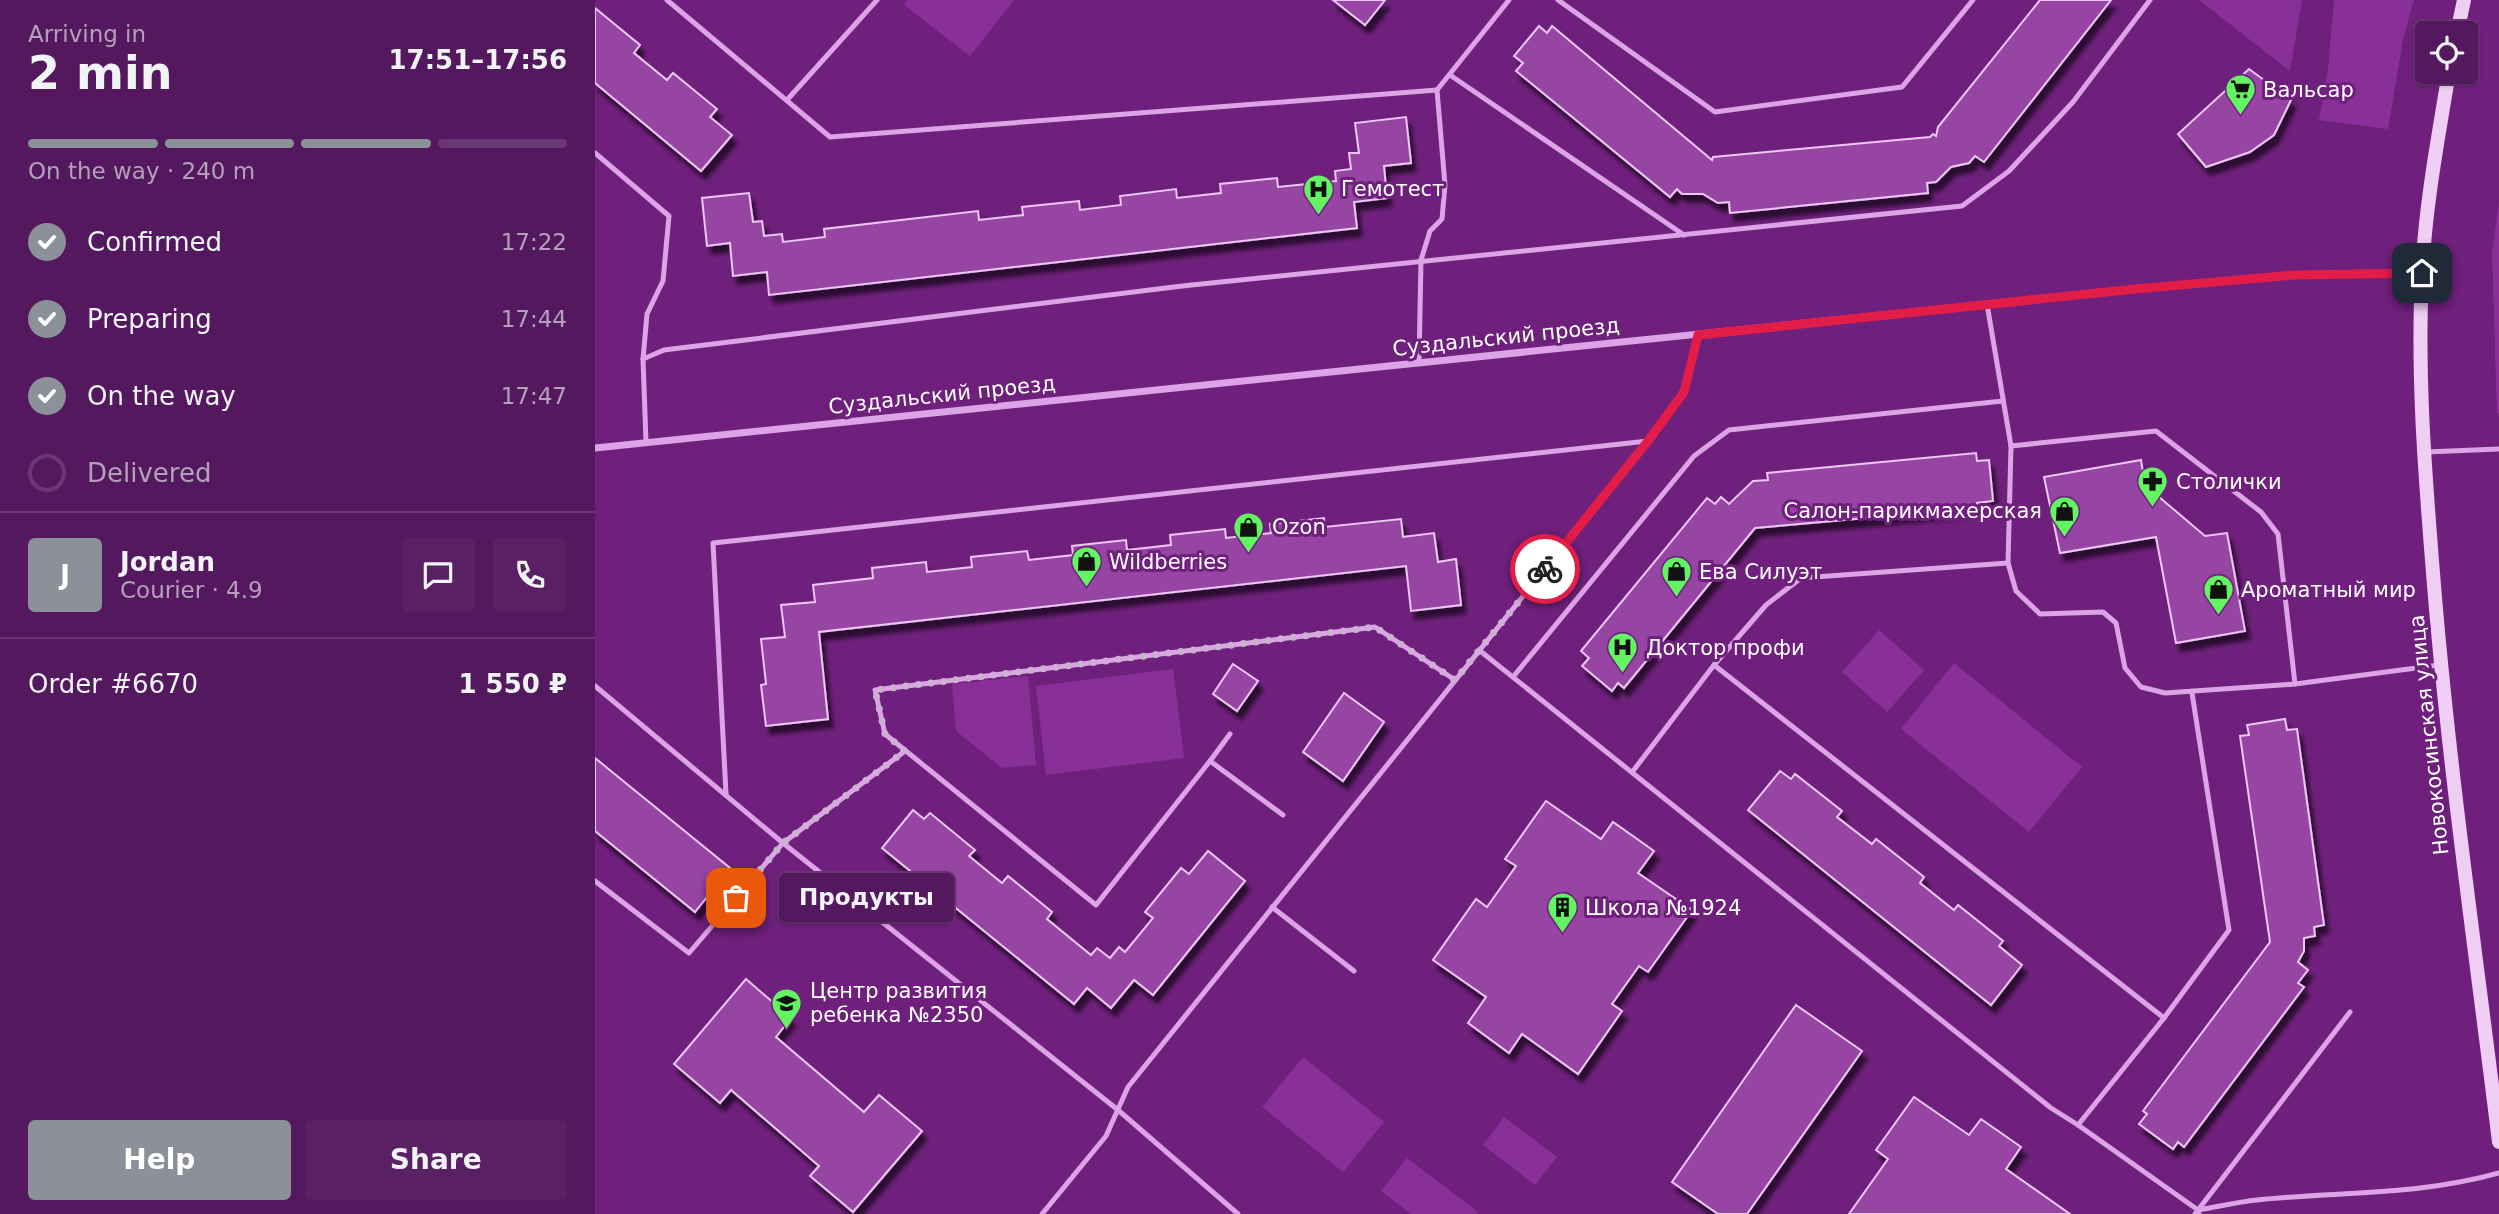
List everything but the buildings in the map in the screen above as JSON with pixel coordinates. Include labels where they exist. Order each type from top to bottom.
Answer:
[{"type":"street","points":[[2460,21],[2464,0]]},
{"type":"street","name":"Новокосинская улица","points":[[2447,84],[2427,210],[2422,273],[2420,343],[2423,452],[2440,665],[2499,1142]]},
{"type":"street","name":"Суздальский проезд","points":[[595,448],[1987,304],[2293,275],[2422,273]]},
{"type":"lane","points":[[667,0],[830,137],[1437,90],[1509,0]]},
{"type":"lane","points":[[787,100],[877,0]]},
{"type":"lane","points":[[1558,0],[1715,111],[1902,87],[1973,0]]},
{"type":"lane","points":[[643,359],[677,348],[1182,286],[1962,206],[2009,171],[2073,102],[2151,0]]},
{"type":"lane","points":[[1450,75],[1684,234]]},
{"type":"lane","points":[[1419,363],[1421,260],[1430,231],[1442,219],[1445,185],[1437,90]]},
{"type":"lane","points":[[595,153],[669,216],[663,281],[647,314],[643,359],[646,442]]},
{"type":"lane","points":[[1987,304],[2011,446],[2008,564],[2015,592],[2040,614],[2102,612],[2116,623],[2125,668],[2141,687],[2165,693],[2295,684],[2440,665]]},
{"type":"lane","points":[[1042,1214],[1106,1136],[1128,1087],[1648,441],[1684,392],[1698,335]]},
{"type":"lane","points":[[1513,677],[1694,456],[1729,430],[2003,401]]},
{"type":"lane","points":[[2011,446],[2156,431],[2261,512],[2278,534],[2295,684]]},
{"type":"lane","points":[[726,794],[713,543],[1648,441]]},
{"type":"lane","points":[[2423,452],[2499,449]]},
{"type":"lane","points":[[1633,771],[1714,665],[1766,605],[1801,578],[2008,564]]},
{"type":"lane","points":[[1230,734],[1096,905],[885,734],[875,690],[1375,627],[1455,680]]},
{"type":"lane","points":[[1479,650],[2040,1100],[2197,1213],[2256,1200],[2461,1184],[2499,1173]]},
{"type":"lane","points":[[1714,665],[2164,1018]]},
{"type":"lane","points":[[595,686],[783,843],[1118,1111],[1238,1214]]},
{"type":"lane","points":[[2078,1125],[2164,1018],[2229,930],[2192,692]]},
{"type":"lane","points":[[595,881],[689,953],[783,843],[905,751]]},
{"type":"lane","points":[[1210,761],[1283,815]]},
{"type":"lane","points":[[1272,907],[1354,971]]},
{"type":"lane","points":[[2197,1213],[2350,1012]]},
{"type":"shaded area","points":[[908,0],[1014,0],[970,56],[904,5]]},
{"type":"shaded area","points":[[2199,0],[2302,0],[2290,71]]},
{"type":"shaded area","points":[[2334,0],[2414,0],[2403,39],[2388,129],[2319,120],[2328,70]]},
{"type":"shaded area","points":[[2499,203],[2499,413],[2497,413],[2492,253]]},
{"type":"shaded area","points":[[1879,630],[1924,670],[1887,712],[1842,672]]},
{"type":"shaded area","points":[[1954,663],[2082,767],[2029,832],[1901,729]]},
{"type":"shaded area","points":[[1173,669],[1184,758],[1046,775],[1036,686]]},
{"type":"shaded area","points":[[1028,676],[1036,765],[1002,768],[956,731],[952,684]]},
{"type":"shaded area","points":[[1303,1057],[1384,1122],[1343,1172],[1262,1107]]},
{"type":"shaded area","points":[[1504,1117],[1557,1157],[1535,1185],[1483,1145]]},
{"type":"shaded area","points":[[1407,1158],[1478,1212],[1411,1214],[1381,1191]]},
{"type":"way so far","points":[[736,898],[783,843],[905,751],[885,734],[875,690],[1375,627],[1455,680],[1545,569]]},
{"type":"place","name":"Вальсар","points":[[2240,117]]},
{"type":"place","name":"Гемотест","points":[[1318,216]]},
{"type":"place","name":"Столички","points":[[2153,509]]},
{"type":"place","name":"Салон-парикмахерская","points":[[2065,538]]},
{"type":"place","name":"Ozon","points":[[1249,554]]},
{"type":"place","name":"Wildberries","points":[[1086,589]]},
{"type":"place","name":"Ева Силуэт","points":[[1676,599]]},
{"type":"place","name":"Ароматный мир","points":[[2218,617]]},
{"type":"place","name":"Доктор профи","points":[[1623,675]]},
{"type":"place","name":"Продукты","points":[[736,898]]},
{"type":"place","name":"Школа №1924","points":[[1562,935]]},
{"type":"place","name":"Центр развития ребенка №2350","points":[[787,1030]]},
{"type":"route","points":[[1545,569],[1684,392],[1698,335],[2293,275],[2422,273]]}]
